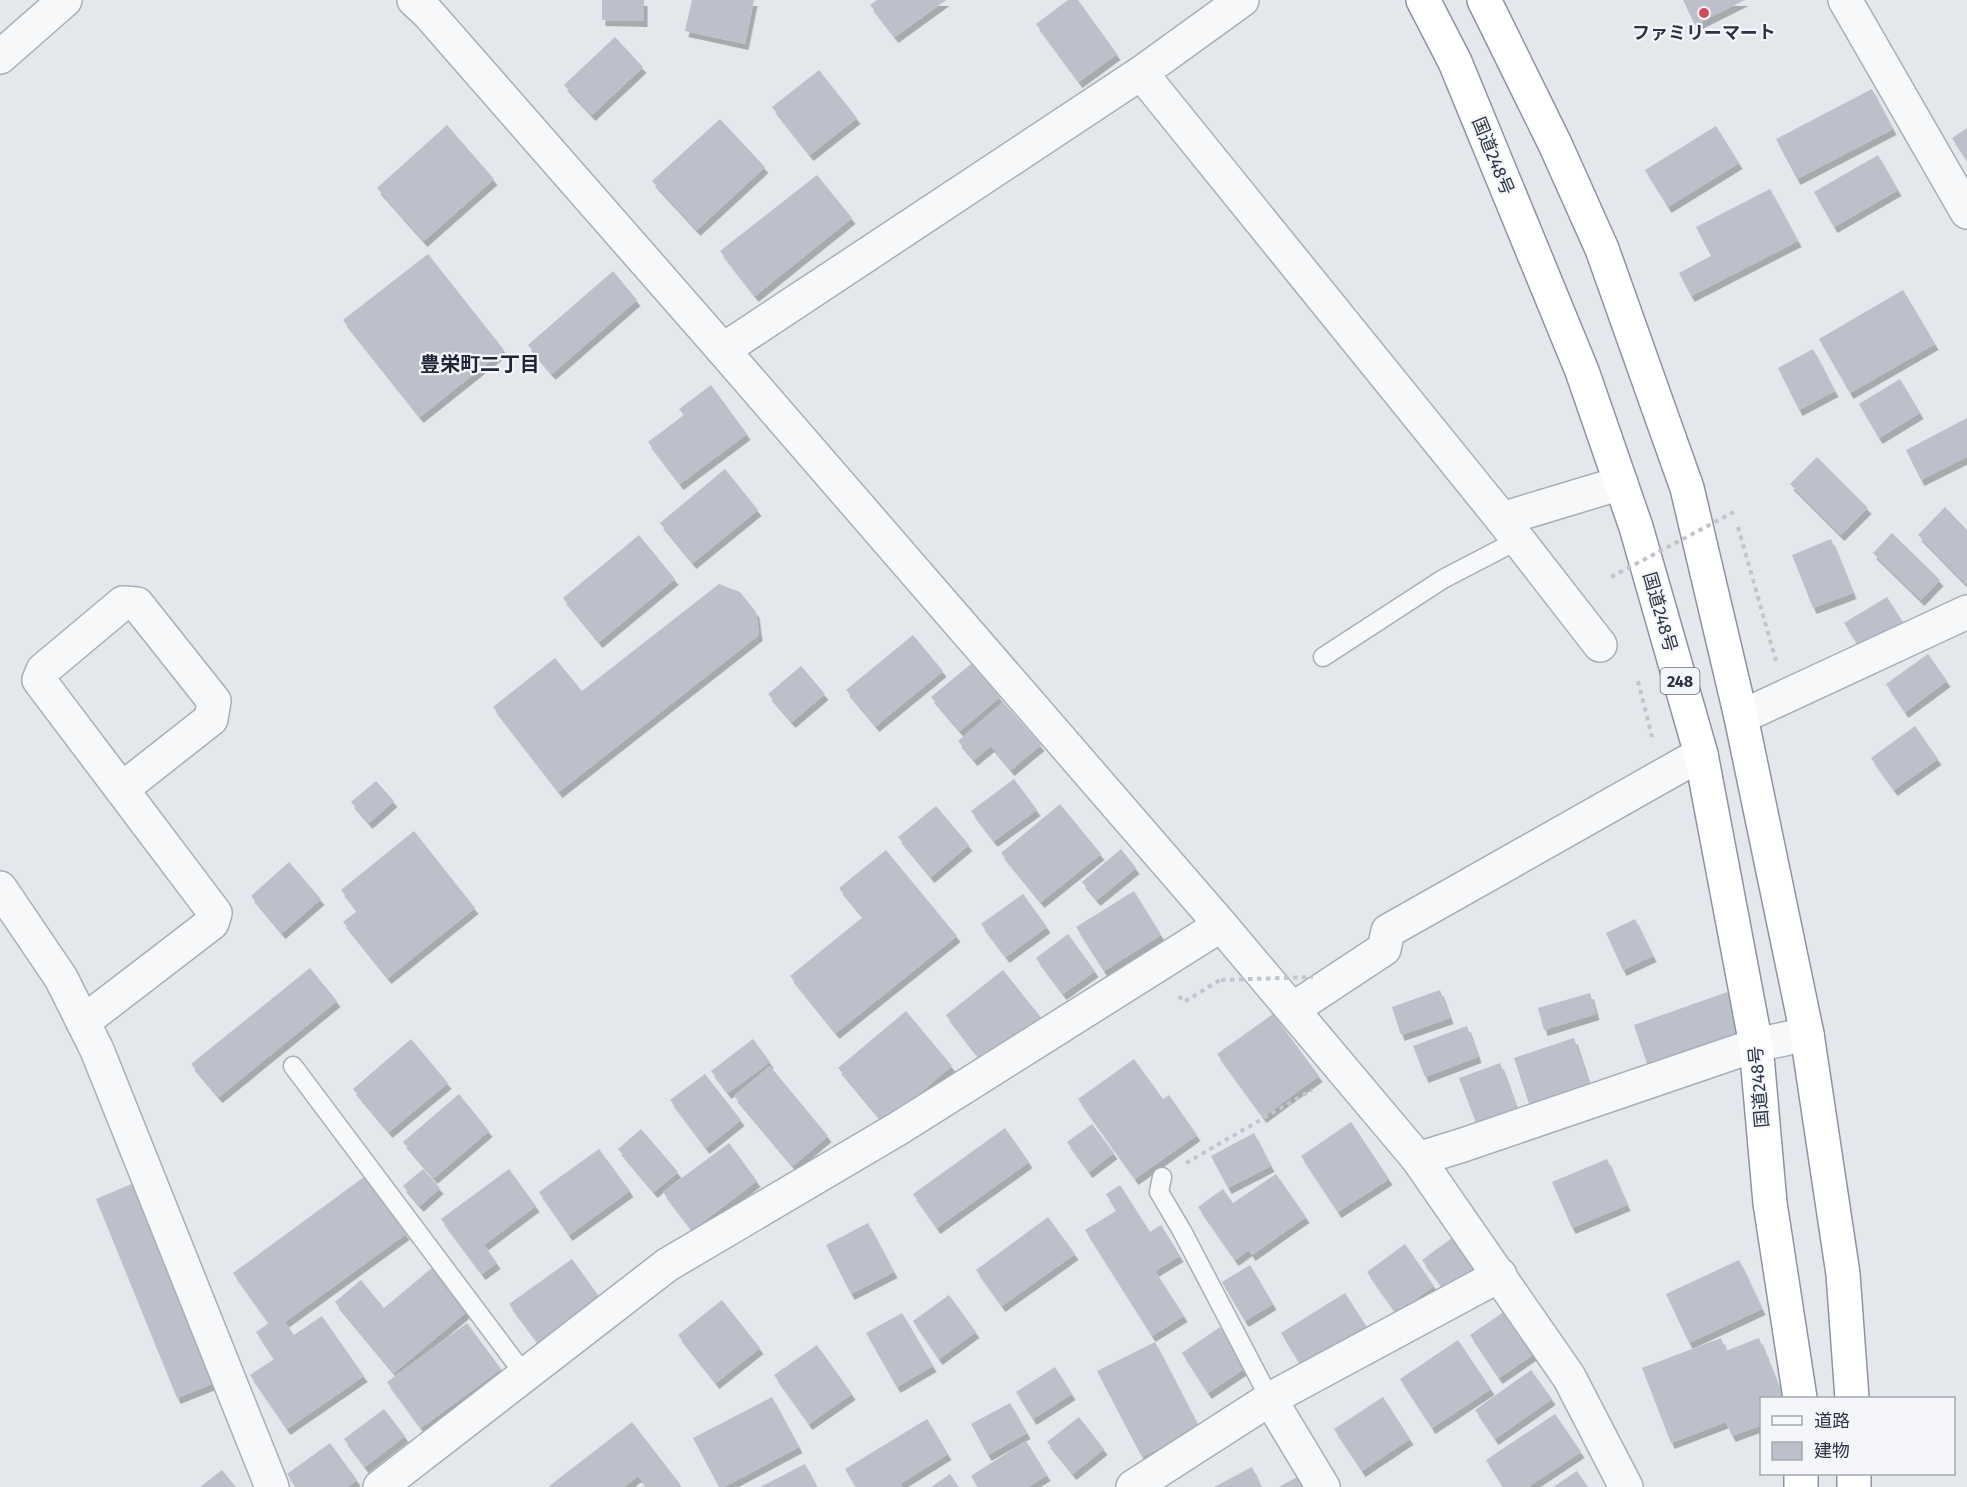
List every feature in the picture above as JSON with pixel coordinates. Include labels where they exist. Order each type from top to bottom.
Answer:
[{"type":"highway","name":"国道248号","points":[[1424,0],[1455,62],[1582,371],[1636,527],[1701,754],[1756,1045],[1770,1203],[1800,1397]]},
{"type":"highway","points":[[1484,0],[1555,144],[1602,249],[1687,488],[1741,717],[1807,1034],[1843,1274],[1852,1397]]},
{"type":"street","points":[[0,57],[64,0]]},
{"type":"street","points":[[414,0],[428,13],[723,350],[1221,925],[1418,1159],[1569,1377],[1626,1487]]},
{"type":"street","points":[[723,350],[1141,73],[1242,0]]},
{"type":"street","points":[[1845,0],[1967,212]]},
{"type":"street","points":[[1141,73],[1510,529],[1600,645]]},
{"type":"street","points":[[1510,529],[1621,483]]},
{"type":"street","points":[[83,1022],[213,923],[215,913],[39,680],[43,670],[123,603],[137,604],[214,701],[211,719],[122,789]]},
{"type":"street","points":[[1741,717],[1967,612]]},
{"type":"street","points":[[1293,1009],[1384,949],[1388,931],[1701,754]]},
{"type":"street","points":[[0,888],[61,978],[97,1050],[272,1487]]},
{"type":"street","points":[[380,1487],[667,1265],[899,1128],[1221,925]]},
{"type":"street","points":[[1418,1159],[1756,1045],[1807,1034]]},
{"type":"street","points":[[1133,1487],[1270,1398],[1500,1275]]},
{"type":"street","points":[[1270,1398],[1323,1487]]},
{"type":"lane","points":[[1323,657],[1443,579],[1510,529]]},
{"type":"lane","points":[[293,1066],[524,1374]]},
{"type":"lane","points":[[1162,1177],[1159,1192],[1270,1398]]},
{"type":"path","points":[[1611,577],[1734,512],[1771,642]]},
{"type":"path","points":[[1221,980],[1313,977]]},
{"type":"path","points":[[1162,1177],[1344,1072]]},
{"type":"building","points":[[602,0],[644,0],[644,21],[602,20]]},
{"type":"building","points":[[692,0],[754,0],[745,44],[685,31]]},
{"type":"building","points":[[877,0],[946,0],[895,37],[870,5]]},
{"type":"building","points":[[1068,0],[1078,0],[1117,54],[1079,82],[1036,24]]},
{"type":"building","name":"ファミリーマート","points":[[1683,0],[1745,0],[1695,25]]},
{"type":"building","points":[[615,37],[643,67],[592,115],[564,85]]},
{"type":"building","points":[[819,70],[857,118],[810,155],[772,107]]},
{"type":"building","points":[[1872,89],[1893,129],[1797,179],[1776,139]]},
{"type":"building","points":[[720,119],[765,167],[697,230],[652,181]]},
{"type":"building","points":[[447,125],[494,179],[424,241],[377,188]]},
{"type":"building","points":[[1716,126],[1739,163],[1668,207],[1645,170]]},
{"type":"building","points":[[1967,128],[1967,161],[1952,138]]},
{"type":"building","points":[[1878,155],[1898,190],[1834,227],[1814,192]]},
{"type":"building","points":[[817,175],[852,218],[755,296],[720,251]]},
{"type":"building","points":[[1770,189],[1798,241],[1691,296],[1679,273],[1711,256],[1696,227]]},
{"type":"building","points":[[428,254],[504,350],[420,417],[343,320]]},
{"type":"building","points":[[613,271],[637,300],[552,374],[528,345]]},
{"type":"building","points":[[1903,290],[1935,344],[1850,393],[1819,339]]},
{"type":"building","points":[[1813,349],[1835,391],[1799,410],[1778,368]]},
{"type":"building","points":[[1900,379],[1920,413],[1879,438],[1859,404]]},
{"type":"building","points":[[711,385],[747,434],[680,484],[648,442],[684,415],[679,409]]},
{"type":"building","points":[[1967,418],[1967,457],[1921,480],[1906,450]]},
{"type":"building","points":[[1817,457],[1868,508],[1841,535],[1790,484]]},
{"type":"building","points":[[725,469],[758,510],[693,563],[660,523]]},
{"type":"building","points":[[1945,507],[1967,530],[1967,585],[1918,535]]},
{"type":"building","points":[[1892,533],[1940,580],[1921,600],[1873,553]]},
{"type":"building","points":[[639,535],[675,579],[599,642],[563,598]]},
{"type":"building","points":[[1831,539],[1853,593],[1813,608],[1792,555]]},
{"type":"building","points":[[719,584],[740,592],[756,612],[759,635],[559,792],[493,707],[555,658],[582,691]]},
{"type":"building","points":[[1887,597],[1908,630],[1865,656],[1844,623]]},
{"type":"building","points":[[913,635],[943,671],[876,726],[846,690]]},
{"type":"building","points":[[1928,654],[1947,681],[1905,712],[1886,684]]},
{"type":"building","points":[[971,664],[1000,697],[960,731],[931,697]]},
{"type":"building","points":[[801,666],[825,694],[792,722],[768,694]]},
{"type":"building","points":[[1003,702],[1041,745],[1011,770],[991,746],[974,760],[958,741]]},
{"type":"building","points":[[1915,726],[1938,759],[1894,790],[1871,758]]},
{"type":"building","points":[[1014,779],[1037,810],[994,841],[971,811]]},
{"type":"building","points":[[376,781],[394,801],[369,823],[351,802]]},
{"type":"building","points":[[1060,804],[1101,854],[1041,902],[1001,853]]},
{"type":"building","points":[[936,806],[969,845],[931,877],[898,837]]},
{"type":"building","points":[[414,831],[475,908],[388,978],[343,922],[357,911],[341,890]]},
{"type":"building","points":[[1121,849],[1136,868],[1097,900],[1082,882]]},
{"type":"building","points":[[886,850],[957,936],[836,1033],[790,976],[863,917],[839,888]]},
{"type":"building","points":[[289,862],[321,899],[282,933],[251,896]]},
{"type":"building","points":[[1134,891],[1161,935],[1104,971],[1076,927]]},
{"type":"building","points":[[1023,894],[1047,927],[1006,957],[981,924]]},
{"type":"building","points":[[1635,919],[1653,956],[1623,970],[1606,933]]},
{"type":"building","points":[[1068,934],[1095,971],[1063,994],[1036,958]]},
{"type":"building","points":[[310,968],[337,1001],[219,1097],[191,1064]]},
{"type":"building","points":[[1003,970],[1043,1020],[986,1067],[946,1015]]},
{"type":"building","points":[[1440,990],[1450,1018],[1401,1035],[1392,1007]]},
{"type":"building","points":[[1733,990],[1749,1035],[1649,1070],[1634,1025]]},
{"type":"building","points":[[1590,993],[1596,1014],[1544,1030],[1538,1008]]},
{"type":"building","points":[[906,1011],[952,1066],[884,1123],[838,1068]]},
{"type":"building","points":[[1273,1014],[1319,1076],[1263,1117],[1217,1054]]},
{"type":"building","points":[[1467,1026],[1478,1057],[1425,1077],[1413,1046]]},
{"type":"building","points":[[1574,1038],[1594,1100],[1534,1119],[1514,1058]]},
{"type":"building","points":[[411,1039],[448,1083],[389,1132],[353,1089]]},
{"type":"building","points":[[753,1039],[770,1062],[728,1093],[711,1071]]},
{"type":"building","points":[[1134,1059],[1163,1099],[1169,1095],[1197,1135],[1135,1179],[1078,1099]]},
{"type":"building","points":[[1500,1063],[1521,1121],[1481,1136],[1459,1078]]},
{"type":"building","points":[[770,1066],[828,1136],[793,1166],[734,1096]]},
{"type":"building","points":[[705,1074],[741,1120],[706,1148],[670,1100]]},
{"type":"building","points":[[459,1094],[489,1131],[434,1178],[403,1142]]},
{"type":"building","points":[[1351,1122],[1389,1179],[1338,1212],[1301,1156]]},
{"type":"building","points":[[1092,1124],[1114,1153],[1089,1172],[1067,1142]]},
{"type":"building","points":[[1005,1128],[1029,1162],[937,1228],[913,1194]]},
{"type":"building","points":[[641,1129],[678,1172],[654,1192],[618,1149]]},
{"type":"building","points":[[1254,1133],[1271,1166],[1228,1188],[1211,1156]]},
{"type":"building","points":[[729,1143],[757,1181],[692,1230],[663,1192]]},
{"type":"building","points":[[599,1149],[630,1191],[569,1235],[539,1192]]},
{"type":"building","points":[[1607,1159],[1627,1205],[1572,1228],[1552,1182]]},
{"type":"building","points":[[423,1169],[440,1188],[420,1206],[403,1186]]},
{"type":"building","points":[[509,1169],[536,1206],[484,1245],[497,1263],[482,1274],[441,1219]]},
{"type":"building","points":[[1276,1174],[1306,1217],[1252,1255],[1249,1250],[1235,1260],[1198,1207],[1223,1189],[1233,1203]]},
{"type":"building","points":[[364,1177],[406,1234],[285,1322],[294,1335],[322,1316],[364,1376],[287,1429],[250,1375],[274,1359],[256,1332],[269,1323],[233,1273]]},
{"type":"building","points":[[141,1180],[222,1380],[177,1398],[96,1199]]},
{"type":"building","points":[[1120,1185],[1150,1232],[1161,1225],[1180,1256],[1155,1271],[1184,1316],[1152,1336],[1085,1230],[1116,1211],[1106,1194]]},
{"type":"building","points":[[1048,1217],[1075,1254],[1002,1306],[976,1270]]},
{"type":"building","points":[[868,1223],[894,1272],[851,1294],[826,1245]]},
{"type":"building","points":[[1456,1235],[1483,1272],[1450,1297],[1422,1260]]},
{"type":"building","points":[[1405,1244],[1434,1286],[1396,1313],[1367,1272]]},
{"type":"building","points":[[572,1259],[606,1306],[544,1351],[509,1304]]},
{"type":"building","points":[[1739,1260],[1762,1309],[1689,1343],[1666,1294]]},
{"type":"building","points":[[1250,1265],[1273,1304],[1245,1321],[1222,1282]]},
{"type":"building","points":[[433,1267],[469,1310],[394,1373],[335,1302],[361,1280],[384,1308]]},
{"type":"building","points":[[1345,1293],[1368,1329],[1303,1369],[1281,1333]]},
{"type":"building","points":[[949,1295],[976,1332],[939,1359],[913,1321]]},
{"type":"building","points":[[722,1300],[760,1348],[716,1383],[678,1335]]},
{"type":"building","points":[[1505,1311],[1534,1354],[1499,1378],[1470,1335]]},
{"type":"building","points":[[902,1313],[933,1366],[897,1387],[866,1333]]},
{"type":"building","points":[[467,1323],[501,1369],[421,1428],[387,1382]]},
{"type":"building","points":[[1220,1327],[1247,1367],[1208,1393],[1182,1353]]},
{"type":"building","points":[[1721,1338],[1726,1351],[1759,1338],[1783,1397],[1760,1397],[1760,1426],[1732,1436],[1726,1422],[1671,1443],[1642,1368]]},
{"type":"building","points":[[1458,1340],[1491,1389],[1432,1428],[1400,1379]]},
{"type":"building","points":[[1155,1342],[1199,1427],[1142,1457],[1097,1371]]},
{"type":"building","points":[[817,1345],[852,1394],[809,1424],[774,1375]]},
{"type":"building","points":[[1055,1367],[1072,1394],[1033,1419],[1016,1392]]},
{"type":"building","points":[[1531,1370],[1552,1399],[1495,1439],[1475,1410]]},
{"type":"building","points":[[772,1397],[799,1447],[724,1487],[719,1487],[693,1438]]},
{"type":"building","points":[[1383,1397],[1410,1439],[1362,1471],[1334,1429]]},
{"type":"building","points":[[1010,1403],[1027,1433],[988,1455],[971,1424]]},
{"type":"building","points":[[384,1409],[405,1436],[365,1467],[344,1439]]},
{"type":"building","points":[[1555,1414],[1581,1452],[1528,1487],[1503,1487],[1486,1460]]},
{"type":"building","points":[[1079,1417],[1104,1449],[1073,1474],[1047,1442]]},
{"type":"building","points":[[927,1419],[948,1454],[900,1484],[903,1487],[856,1487],[845,1469]]},
{"type":"building","points":[[632,1422],[680,1484],[676,1487],[647,1487],[638,1476],[624,1487],[548,1487]]},
{"type":"building","points":[[1026,1441],[1047,1475],[1028,1487],[978,1487],[971,1476]]},
{"type":"building","points":[[330,1443],[357,1480],[347,1487],[296,1487],[287,1474]]},
{"type":"building","points":[[805,1464],[817,1487],[760,1487]]},
{"type":"building","points":[[1252,1467],[1261,1487],[1214,1487]]},
{"type":"building","points":[[222,1470],[236,1487],[200,1487]]},
{"type":"building","points":[[1577,1471],[1588,1487],[1553,1487]]},
{"type":"building","points":[[950,1474],[959,1487],[931,1487]]},
{"type":"building","points":[[1299,1476],[1305,1487],[1279,1487]]},
{"type":"place","name":"ファミリーマート","points":[[1704,13]]},
{"type":"district","name":"豊栄町二丁目","points":[[480,364]]}]
